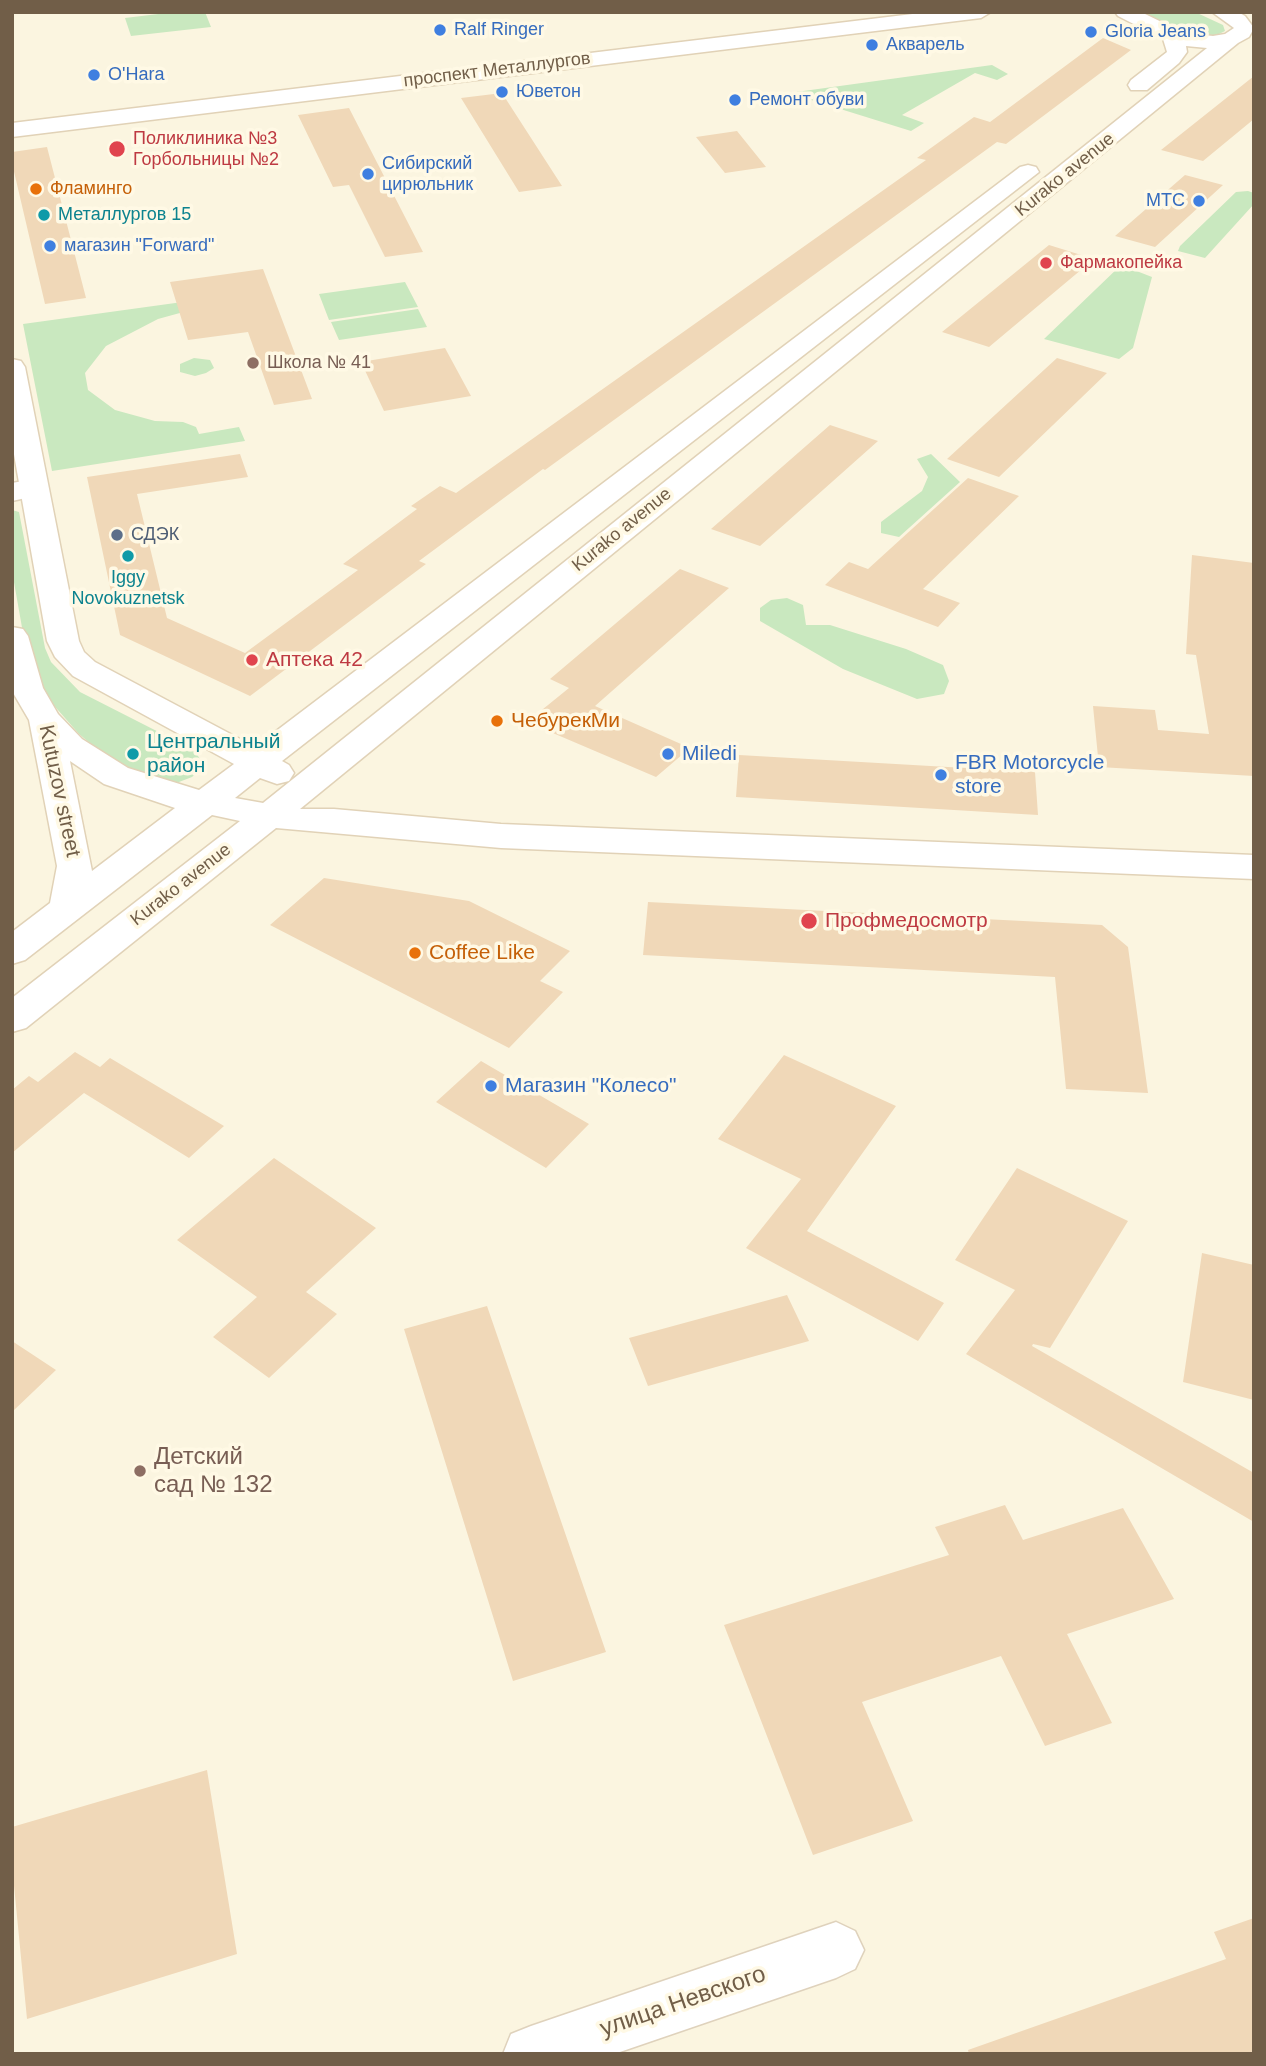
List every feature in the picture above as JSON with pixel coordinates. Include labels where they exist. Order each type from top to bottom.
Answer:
[{"type":"main road","name":"проспект Металлургов","points":[[12,116],[866,12]]},
{"type":"main road","name":"проспект Металлургов","points":[[12,130],[981,12]]},
{"type":"main road","points":[[1125,12],[1173,36],[1194,41],[1226,26]]},
{"type":"main road","name":"Kurako avenue","points":[[12,1018],[269,816],[1226,26]]},
{"type":"main road","name":"Kurako avenue","points":[[12,951],[1172,59],[1177,52],[1173,36]]},
{"type":"main road","points":[[12,367],[23,490],[63,641],[71,657],[84,668],[257,763],[353,805],[387,824]]},
{"type":"main road","name":"Kutuzov street","points":[[12,636],[27,688],[45,720],[75,866],[67,908]]},
{"type":"main road","points":[[45,720],[90,762],[116,776],[176,797],[207,801],[290,820],[387,824],[500,836],[1254,867]]},
{"type":"main road","name":"улица Невского","points":[[531,2054],[836,1950]]},
{"type":"green space","points":[[175,12],[205,12],[211,27],[131,36],[125,18]]},
{"type":"green space","points":[[1137,12],[1195,12],[1223,25],[1225,31],[1215,36],[1187,34]]},
{"type":"green space","points":[[992,65],[1008,74],[997,80],[975,73],[902,115],[924,123],[911,131],[789,93]]},
{"type":"green space","points":[[1236,192],[1254,193],[1254,204],[1205,258],[1178,251]]},
{"type":"green space","points":[[1121,265],[1152,277],[1133,348],[1119,359],[1044,339]]},
{"type":"green space","points":[[405,282],[418,307],[329,320],[319,294]]},
{"type":"green space","points":[[197,300],[198,308],[158,319],[106,346],[85,373],[88,390],[115,410],[155,421],[183,422],[196,427],[199,434],[239,427],[245,441],[52,471],[23,324]]},
{"type":"green space","points":[[418,309],[427,327],[339,340],[331,322]]},
{"type":"green space","points":[[194,358],[210,360],[214,368],[195,376],[180,372],[180,364]]},
{"type":"green space","points":[[931,454],[960,482],[899,537],[881,533],[881,522],[922,491],[928,477],[917,459]]},
{"type":"green space","points":[[12,510],[19,512],[45,648],[51,662],[80,692],[194,750],[202,762],[192,777],[179,782],[163,782],[137,772],[97,749],[79,734],[43,693],[26,650],[12,571]]},
{"type":"green space","points":[[787,598],[803,605],[806,625],[830,625],[906,649],[943,665],[949,681],[944,694],[917,699],[843,669],[760,621],[760,608],[771,600]]},
{"type":"building","points":[[1103,38],[1131,50],[1006,144],[997,142],[543,469],[419,561],[426,564],[250,696],[120,635],[87,477],[240,454],[248,477],[137,494],[167,618],[245,653],[358,570],[343,564],[417,509],[411,506],[440,486],[456,493],[926,160],[917,158],[974,117],[990,122]]},
{"type":"building","points":[[1254,76],[1254,119],[1203,161],[1161,150]]},
{"type":"building","points":[[502,93],[562,186],[519,192],[461,98]]},
{"type":"building","points":[[349,108],[423,252],[385,257],[349,185],[333,187],[298,115]]},
{"type":"building","points":[[737,131],[766,167],[725,173],[696,137]]},
{"type":"building","points":[[47,147],[86,298],[45,304],[12,163],[12,152]]},
{"type":"building","points":[[1185,175],[1223,185],[1155,247],[1115,236]]},
{"type":"building","points":[[1049,245],[1094,259],[989,347],[942,332]]},
{"type":"building","points":[[263,269],[312,399],[274,405],[248,332],[188,340],[170,282]]},
{"type":"building","points":[[445,348],[471,396],[384,411],[361,362]]},
{"type":"building","points":[[1057,358],[1107,373],[999,477],[947,459]]},
{"type":"building","points":[[830,425],[878,441],[760,546],[711,529]]},
{"type":"building","points":[[968,478],[1019,496],[923,589],[960,603],[938,627],[825,585],[849,562],[868,569]]},
{"type":"building","points":[[1192,555],[1254,563],[1254,776],[1099,767],[1093,706],[1155,710],[1158,730],[1209,734],[1196,655],[1186,654]]},
{"type":"building","points":[[680,569],[729,588],[595,706],[690,748],[656,777],[527,722],[569,688],[550,679]]},
{"type":"building","points":[[739,755],[1035,772],[1038,815],[736,797]]},
{"type":"building","points":[[324,878],[469,901],[570,951],[540,981],[563,992],[509,1048],[270,925]]},
{"type":"building","points":[[648,902],[1102,925],[1128,947],[1148,1093],[1066,1089],[1055,977],[643,955]]},
{"type":"building","points":[[75,1052],[100,1067],[110,1058],[224,1126],[189,1158],[84,1093],[12,1153],[12,1090],[29,1076],[38,1082]]},
{"type":"building","points":[[784,1055],[896,1106],[807,1231],[944,1303],[918,1341],[746,1248],[801,1179],[718,1139]]},
{"type":"building","points":[[481,1061],[589,1124],[546,1168],[436,1102]]},
{"type":"building","points":[[274,1158],[376,1228],[306,1292],[337,1314],[269,1378],[213,1337],[257,1297],[177,1240]]},
{"type":"building","points":[[1017,1168],[1128,1221],[1050,1348],[1032,1346],[1254,1473],[1254,1522],[966,1354],[1015,1290],[955,1260]]},
{"type":"building","points":[[1202,1253],[1254,1265],[1254,1400],[1183,1382]]},
{"type":"building","points":[[787,1295],[809,1341],[648,1386],[629,1338]]},
{"type":"building","points":[[487,1306],[606,1652],[513,1681],[404,1329]]},
{"type":"building","points":[[12,1341],[56,1370],[12,1412]]},
{"type":"building","points":[[1005,1505],[1023,1540],[1123,1508],[1174,1599],[1067,1634],[1112,1723],[1045,1746],[1001,1656],[862,1702],[913,1821],[813,1855],[724,1625],[949,1555],[935,1527]]},
{"type":"building","points":[[207,1770],[237,1954],[27,2019],[12,1865],[12,1827]]},
{"type":"building","points":[[1254,1918],[1254,2054],[969,2054],[968,2050],[1226,1959],[1214,1932]]},
{"type":"place","name":"Ralf Ringer","points":[[440,30]]},
{"type":"place","name":"Gloria Jeans","points":[[1091,32]]},
{"type":"place","name":"Акварель","points":[[872,45]]},
{"type":"place","name":"O'Hara","points":[[94,75]]},
{"type":"place","name":"Юветон","points":[[502,92]]},
{"type":"place","name":"Ремонт обуви","points":[[735,100]]},
{"type":"place","name":"Поликлиника №3 Горбольницы №2","points":[[117,149]]},
{"type":"place","name":"Сибирский цирюльник","points":[[368,174]]},
{"type":"place","name":"Фламинго","points":[[36,189]]},
{"type":"place","name":"МТС","points":[[1199,201]]},
{"type":"place","name":"Металлургов 15","points":[[44,215]]},
{"type":"place","name":"магазин \"Forward\"","points":[[50,246]]},
{"type":"place","name":"Фармакопейка","points":[[1046,263]]},
{"type":"place","name":"Школа № 41","points":[[253,363]]},
{"type":"place","name":"СДЭК","points":[[117,535]]},
{"type":"place","name":"Iggy Novokuznetsk","points":[[128,556]]},
{"type":"place","name":"Аптека 42","points":[[252,660]]},
{"type":"place","name":"ЧебурекМи","points":[[497,721]]},
{"type":"place","name":"Центральный район","points":[[133,754]]},
{"type":"place","name":"Miledi","points":[[668,754]]},
{"type":"place","name":"FBR Motorcycle store","points":[[941,775]]},
{"type":"place","name":"Профмедосмотр","points":[[809,921]]},
{"type":"place","name":"Coffee Like","points":[[415,953]]},
{"type":"place","name":"Магазин \"Колесо\"","points":[[491,1086]]},
{"type":"place","name":"Детский сад № 132","points":[[140,1471]]}]
